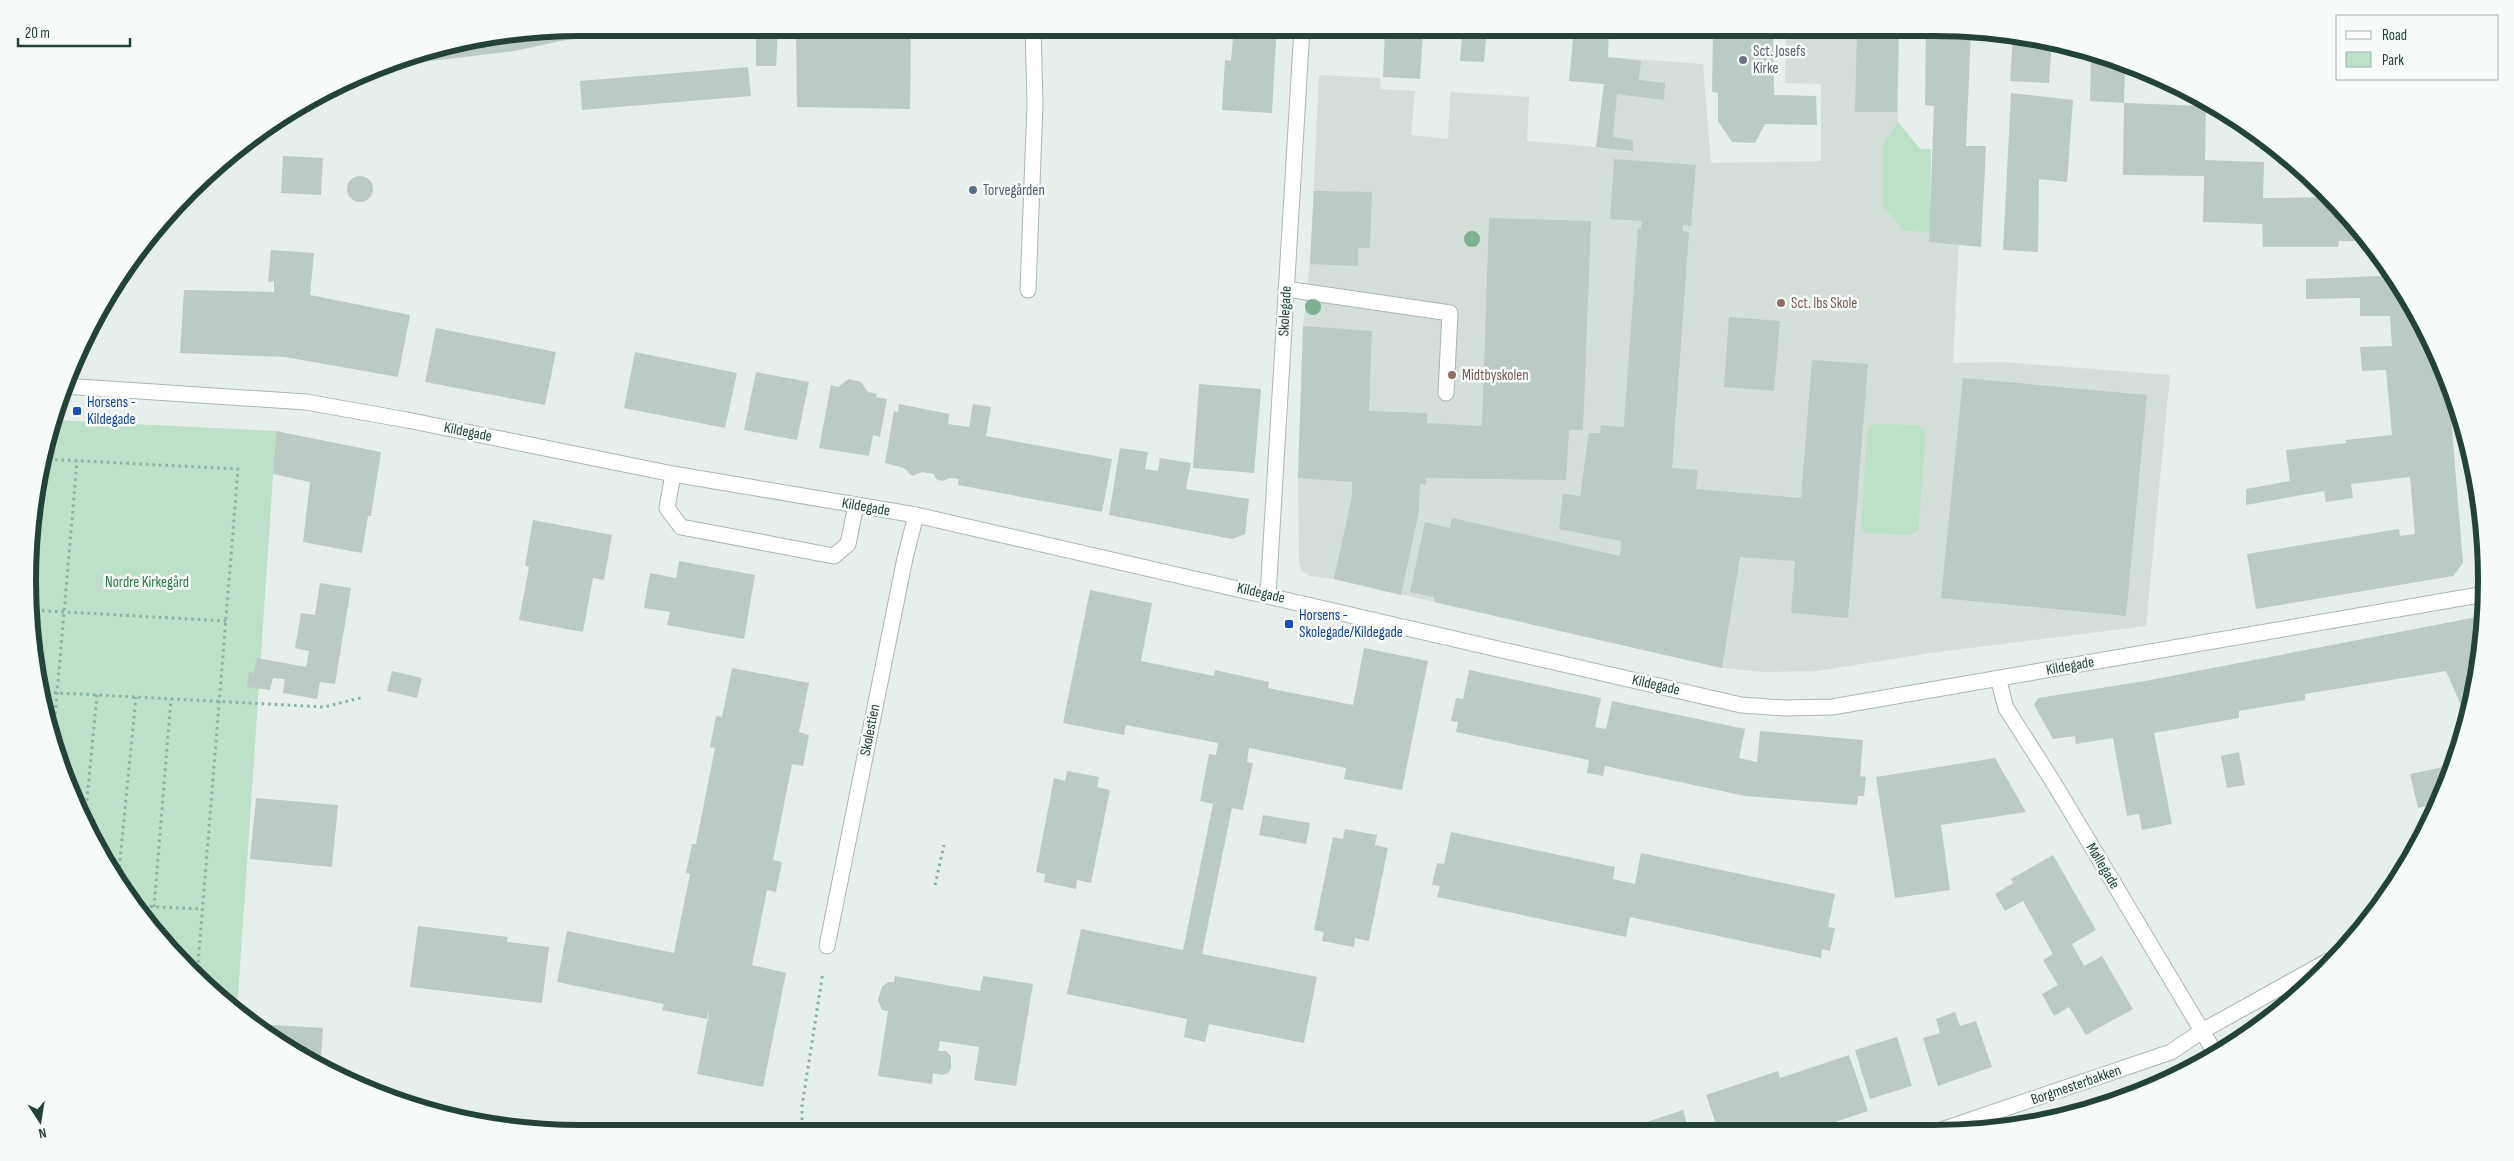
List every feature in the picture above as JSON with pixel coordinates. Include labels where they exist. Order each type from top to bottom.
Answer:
[{"type":"street","points":[[1028,290],[1035,103],[1033,36]]},
{"type":"street","name":"Skolegade","points":[[1268,595],[1302,36]]},
{"type":"street","points":[[1286,289],[1450,313],[1446,393]]},
{"type":"street","name":"Kildegade","points":[[72,387],[306,402],[407,420],[673,474],[916,515],[1740,705],[1785,708],[1832,707],[2478,595]]},
{"type":"street","points":[[673,474],[667,508],[681,527],[834,556],[848,544],[856,505]]},
{"type":"street","name":"Skolestien","points":[[827,946],[905,558],[916,515]]},
{"type":"street","name":"Møllegade","points":[[1998,678],[2006,708],[2055,785],[2212,1048]]},
{"type":"street","name":"Borgmesterbakken","points":[[1958,1124],[2172,1052],[2202,1031],[2314,969]]},
{"type":"path","points":[[50,459],[238,470],[198,967]]},
{"type":"path","points":[[54,718],[77,461]]},
{"type":"path","points":[[37,610],[226,621]]},
{"type":"path","points":[[48,692],[324,707],[364,697]]},
{"type":"path","points":[[86,808],[97,695]]},
{"type":"path","points":[[119,869],[136,697]]},
{"type":"path","points":[[154,907],[171,698]]},
{"type":"path","points":[[935,886],[944,845]]},
{"type":"path","points":[[145,906],[202,909]]},
{"type":"path","points":[[802,1125],[802,1106],[827,946]]},
{"type":"shaded area","name":"Sct. Ibs Skole","points":[[1786,36],[1899,36],[1898,122],[1920,149],[1931,149],[1929,242],[1959,244],[1953,363],[2002,362],[2170,375],[2146,626],[1930,653],[1818,671],[1763,672],[1722,668],[1334,579],[1310,576],[1302,571],[1299,562],[1298,478],[1303,326],[1310,264],[1319,75],[1380,78],[1381,89],[1415,91],[1411,135],[1448,139],[1450,92],[1529,97],[1527,141],[1596,147],[1608,57],[1703,64],[1711,163],[1821,161],[1821,84],[1785,83]]},
{"type":"green space","points":[[1898,122],[1920,149],[1931,149],[1930,232],[1904,231],[1883,206],[1882,146]]},
{"type":"green space","name":"Nordre Kirkegård","points":[[61,420],[276,431],[238,1003],[196,965],[149,912],[109,853],[92,821],[65,755],[47,687],[37,616],[37,545],[47,474]]},
{"type":"green space","points":[[1874,424],[1919,425],[1926,432],[1918,531],[1911,535],[1866,533],[1861,528],[1867,430]]},
{"type":"building","points":[[584,36],[514,51],[412,63],[474,47],[509,41],[545,37]]},
{"type":"building","points":[[756,36],[778,36],[776,66],[756,66]]},
{"type":"building","points":[[796,36],[911,36],[910,109],[797,107]]},
{"type":"building","points":[[1385,36],[1423,36],[1420,79],[1383,77]]},
{"type":"building","points":[[1462,36],[1486,36],[1484,62],[1460,61]]},
{"type":"building","points":[[1573,36],[1609,36],[1608,57],[1641,61],[1639,80],[1665,83],[1664,100],[1617,94],[1613,137],[1633,140],[1633,151],[1596,147],[1604,84],[1569,81]]},
{"type":"building","name":"Sct. Josefs Kirke","points":[[1713,36],[1773,36],[1774,95],[1816,96],[1817,125],[1765,124],[1755,143],[1732,142],[1718,121],[1718,93],[1712,92]]},
{"type":"building","points":[[1857,36],[1899,36],[1897,112],[1855,112]]},
{"type":"building","points":[[1926,36],[1971,37],[1966,146],[1986,146],[1981,247],[1929,242],[1934,106],[1925,105]]},
{"type":"building","points":[[1233,37],[1276,39],[1272,113],[1222,110],[1225,60],[1231,61]]},
{"type":"building","points":[[2013,42],[2051,50],[2049,83],[2010,81]]},
{"type":"building","points":[[2091,60],[2125,71],[2124,103],[2090,101]]},
{"type":"building","points":[[748,67],[751,96],[582,110],[580,81]]},
{"type":"building","points":[[2011,93],[2073,100],[2067,182],[2039,179],[2038,252],[2003,250]]},
{"type":"building","points":[[2124,103],[2200,106],[2206,109],[2205,160],[2264,162],[2263,198],[2319,197],[2358,241],[2339,241],[2338,247],[2263,247],[2262,224],[2203,222],[2204,176],[2123,175]]},
{"type":"building","points":[[283,156],[323,158],[321,195],[281,193]]},
{"type":"building","points":[[1614,159],[1696,165],[1691,226],[1683,225],[1683,231],[1689,232],[1672,468],[1698,470],[1696,489],[1801,498],[1812,360],[1868,364],[1848,618],[1791,613],[1795,561],[1740,557],[1722,668],[1434,602],[1434,597],[1410,592],[1425,522],[1450,528],[1452,518],[1620,556],[1621,541],[1559,529],[1563,494],[1580,496],[1589,433],[1600,433],[1601,425],[1624,427],[1638,229],[1641,228],[1642,221],[1610,219]]},
{"type":"building","points":[[360,176],[369,180],[373,189],[369,198],[360,202],[351,198],[347,189],[351,180]]},
{"type":"building","points":[[1314,191],[1372,192],[1370,248],[1358,248],[1358,266],[1310,264]]},
{"type":"building","points":[[1489,218],[1591,221],[1583,430],[1569,430],[1566,480],[1426,478],[1426,485],[1420,484],[1419,511],[1401,595],[1334,579],[1352,496],[1352,482],[1298,478],[1303,326],[1372,331],[1369,411],[1427,413],[1427,423],[1482,426]]},
{"type":"building","points":[[271,250],[314,253],[310,295],[410,315],[398,377],[285,357],[180,353],[184,290],[274,292],[274,281],[268,282]]},
{"type":"building","points":[[2381,271],[2405,308],[2422,340],[2450,411],[2463,563],[2453,576],[2256,609],[2247,554],[2399,529],[2400,536],[2415,534],[2410,477],[2351,484],[2353,498],[2326,502],[2324,491],[2246,505],[2246,489],[2290,481],[2286,450],[2346,443],[2345,440],[2392,435],[2386,370],[2362,371],[2360,347],[2392,346],[2390,316],[2360,316],[2360,298],[2306,299],[2306,279],[2381,276]]},
{"type":"building","points":[[1729,317],[1780,321],[1774,391],[1724,387]]},
{"type":"building","points":[[436,328],[556,352],[545,405],[425,382]]},
{"type":"building","points":[[635,352],[737,373],[725,428],[624,408]]},
{"type":"building","points":[[756,372],[809,382],[797,440],[744,430]]},
{"type":"building","points":[[1963,378],[2147,395],[2126,616],[1941,598]]},
{"type":"building","points":[[849,379],[861,382],[868,392],[877,394],[876,397],[887,399],[880,437],[873,435],[869,456],[819,448],[831,385],[838,387]]},
{"type":"building","points":[[1199,384],[1261,389],[1254,473],[1193,468]]},
{"type":"building","points":[[899,404],[949,414],[948,424],[969,427],[973,404],[991,407],[986,436],[1112,459],[1102,512],[958,485],[959,479],[950,478],[942,481],[936,479],[934,474],[922,472],[912,476],[904,468],[885,463],[894,411],[898,412]]},
{"type":"building","points":[[276,431],[381,452],[371,516],[368,516],[362,553],[303,542],[310,482],[273,474]]},
{"type":"building","points":[[1120,448],[1148,452],[1145,469],[1158,471],[1160,458],[1191,463],[1186,489],[1249,499],[1245,534],[1232,539],[1109,515]]},
{"type":"building","points":[[533,520],[612,535],[604,580],[593,578],[583,632],[519,620],[529,567],[525,566]]},
{"type":"building","points":[[679,561],[755,575],[744,639],[667,625],[670,612],[644,608],[650,573],[676,578]]},
{"type":"building","points":[[320,583],[351,588],[335,684],[320,682],[317,699],[283,693],[285,679],[273,678],[270,690],[247,687],[249,672],[254,673],[257,658],[306,667],[309,651],[295,648],[301,613],[315,615]]},
{"type":"building","points":[[1090,590],[1152,603],[1141,661],[1214,676],[1215,670],[1269,682],[1268,688],[1353,705],[1364,648],[1428,661],[1402,790],[1344,779],[1346,768],[1249,748],[1247,762],[1253,763],[1243,810],[1232,808],[1202,954],[1317,977],[1304,1043],[1209,1024],[1205,1042],[1184,1037],[1187,1019],[1067,994],[1081,929],[1183,950],[1213,804],[1200,801],[1209,754],[1216,755],[1218,743],[1126,725],[1124,735],[1063,723]]},
{"type":"building","points":[[2472,618],[2477,619],[2473,652],[2462,708],[2446,671],[2305,694],[2305,700],[2239,711],[2239,718],[2154,733],[2172,824],[2142,830],[2139,814],[2127,816],[2113,738],[2076,744],[2075,736],[2053,739],[2034,705],[2038,698],[2145,681]]},
{"type":"building","points":[[732,668],[809,683],[799,732],[809,735],[803,766],[792,764],[773,860],[782,862],[776,892],[767,890],[752,965],[786,973],[763,1087],[697,1074],[709,1013],[707,1019],[662,1010],[664,1004],[557,982],[567,931],[674,953],[690,874],[686,873],[692,844],[696,844],[715,748],[710,747],[716,716],[722,717]]},
{"type":"building","points":[[1469,670],[1601,698],[1595,727],[1606,729],[1612,701],[1745,729],[1739,758],[1757,762],[1760,731],[1863,740],[1860,776],[1866,777],[1864,796],[1858,796],[1857,805],[1745,796],[1605,766],[1603,776],[1587,773],[1589,760],[1456,732],[1458,722],[1451,721],[1456,698],[1463,699]]},
{"type":"building","points":[[392,671],[422,678],[417,698],[387,691]]},
{"type":"building","points":[[2239,752],[2245,785],[2227,788],[2221,756]]},
{"type":"building","points":[[1995,758],[2026,812],[1941,825],[1950,890],[1895,898],[1876,777]]},
{"type":"building","points":[[2444,767],[2429,805],[2418,808],[2410,774]]},
{"type":"building","points":[[1067,771],[1099,777],[1097,787],[1110,790],[1091,883],[1077,880],[1076,889],[1044,882],[1045,874],[1036,872],[1054,778],[1065,781]]},
{"type":"building","points":[[256,798],[338,805],[332,867],[250,859]]},
{"type":"building","points":[[1263,815],[1310,823],[1306,844],[1259,835]]},
{"type":"building","points":[[1345,829],[1377,835],[1375,845],[1388,848],[1369,941],[1355,938],[1354,947],[1322,941],[1324,932],[1314,930],[1333,837],[1343,839]]},
{"type":"building","points":[[1451,832],[1615,867],[1613,879],[1635,884],[1641,853],[1835,894],[1828,927],[1835,928],[1830,951],[1822,949],[1821,958],[1630,917],[1626,937],[1437,897],[1440,886],[1432,885],[1437,863],[1444,864]]},
{"type":"building","points":[[2053,855],[2096,930],[2072,944],[2084,966],[2102,956],[2133,1009],[2086,1035],[2069,1007],[2054,1016],[2042,994],[2058,985],[2043,960],[2053,954],[2023,901],[2005,911],[1995,894],[2013,883],[2011,879]]},
{"type":"building","points":[[418,926],[508,937],[507,942],[549,947],[542,1003],[410,987]]},
{"type":"building","points":[[895,976],[980,991],[983,976],[1033,984],[1016,1086],[974,1080],[979,1047],[940,1041],[938,1051],[946,1051],[951,1056],[951,1069],[948,1073],[942,1075],[933,1073],[932,1084],[878,1076],[888,1011],[882,1010],[878,1000],[882,987],[888,982],[894,982]]},
{"type":"building","points":[[1955,1012],[1960,1026],[1976,1021],[1992,1067],[1938,1086],[1923,1038],[1940,1033],[1936,1019]]},
{"type":"building","points":[[267,1025],[323,1028],[321,1059]]},
{"type":"building","points":[[1897,1037],[1912,1086],[1870,1099],[1855,1050]]},
{"type":"building","points":[[1849,1055],[1868,1111],[1826,1125],[1716,1125],[1706,1095],[1778,1071],[1780,1078]]},
{"type":"building","points":[[341,1069],[351,1070],[351,1074]]},
{"type":"building","points":[[1683,1110],[1688,1125],[1640,1125]]},
{"type":"place","name":"Sct. Josefs Kirke","points":[[1743,60]]},
{"type":"place","name":"Torvegården","points":[[973,190]]},
{"type":"place","name":"Sct. Ibs Skole","points":[[1781,303]]},
{"type":"place","name":"Midtbyskolen","points":[[1452,375]]},
{"type":"place","name":"Horsens - Kildegade","points":[[77,411]]},
{"type":"place","name":"Horsens - Skolegade/Kildegade","points":[[1289,624]]}]
